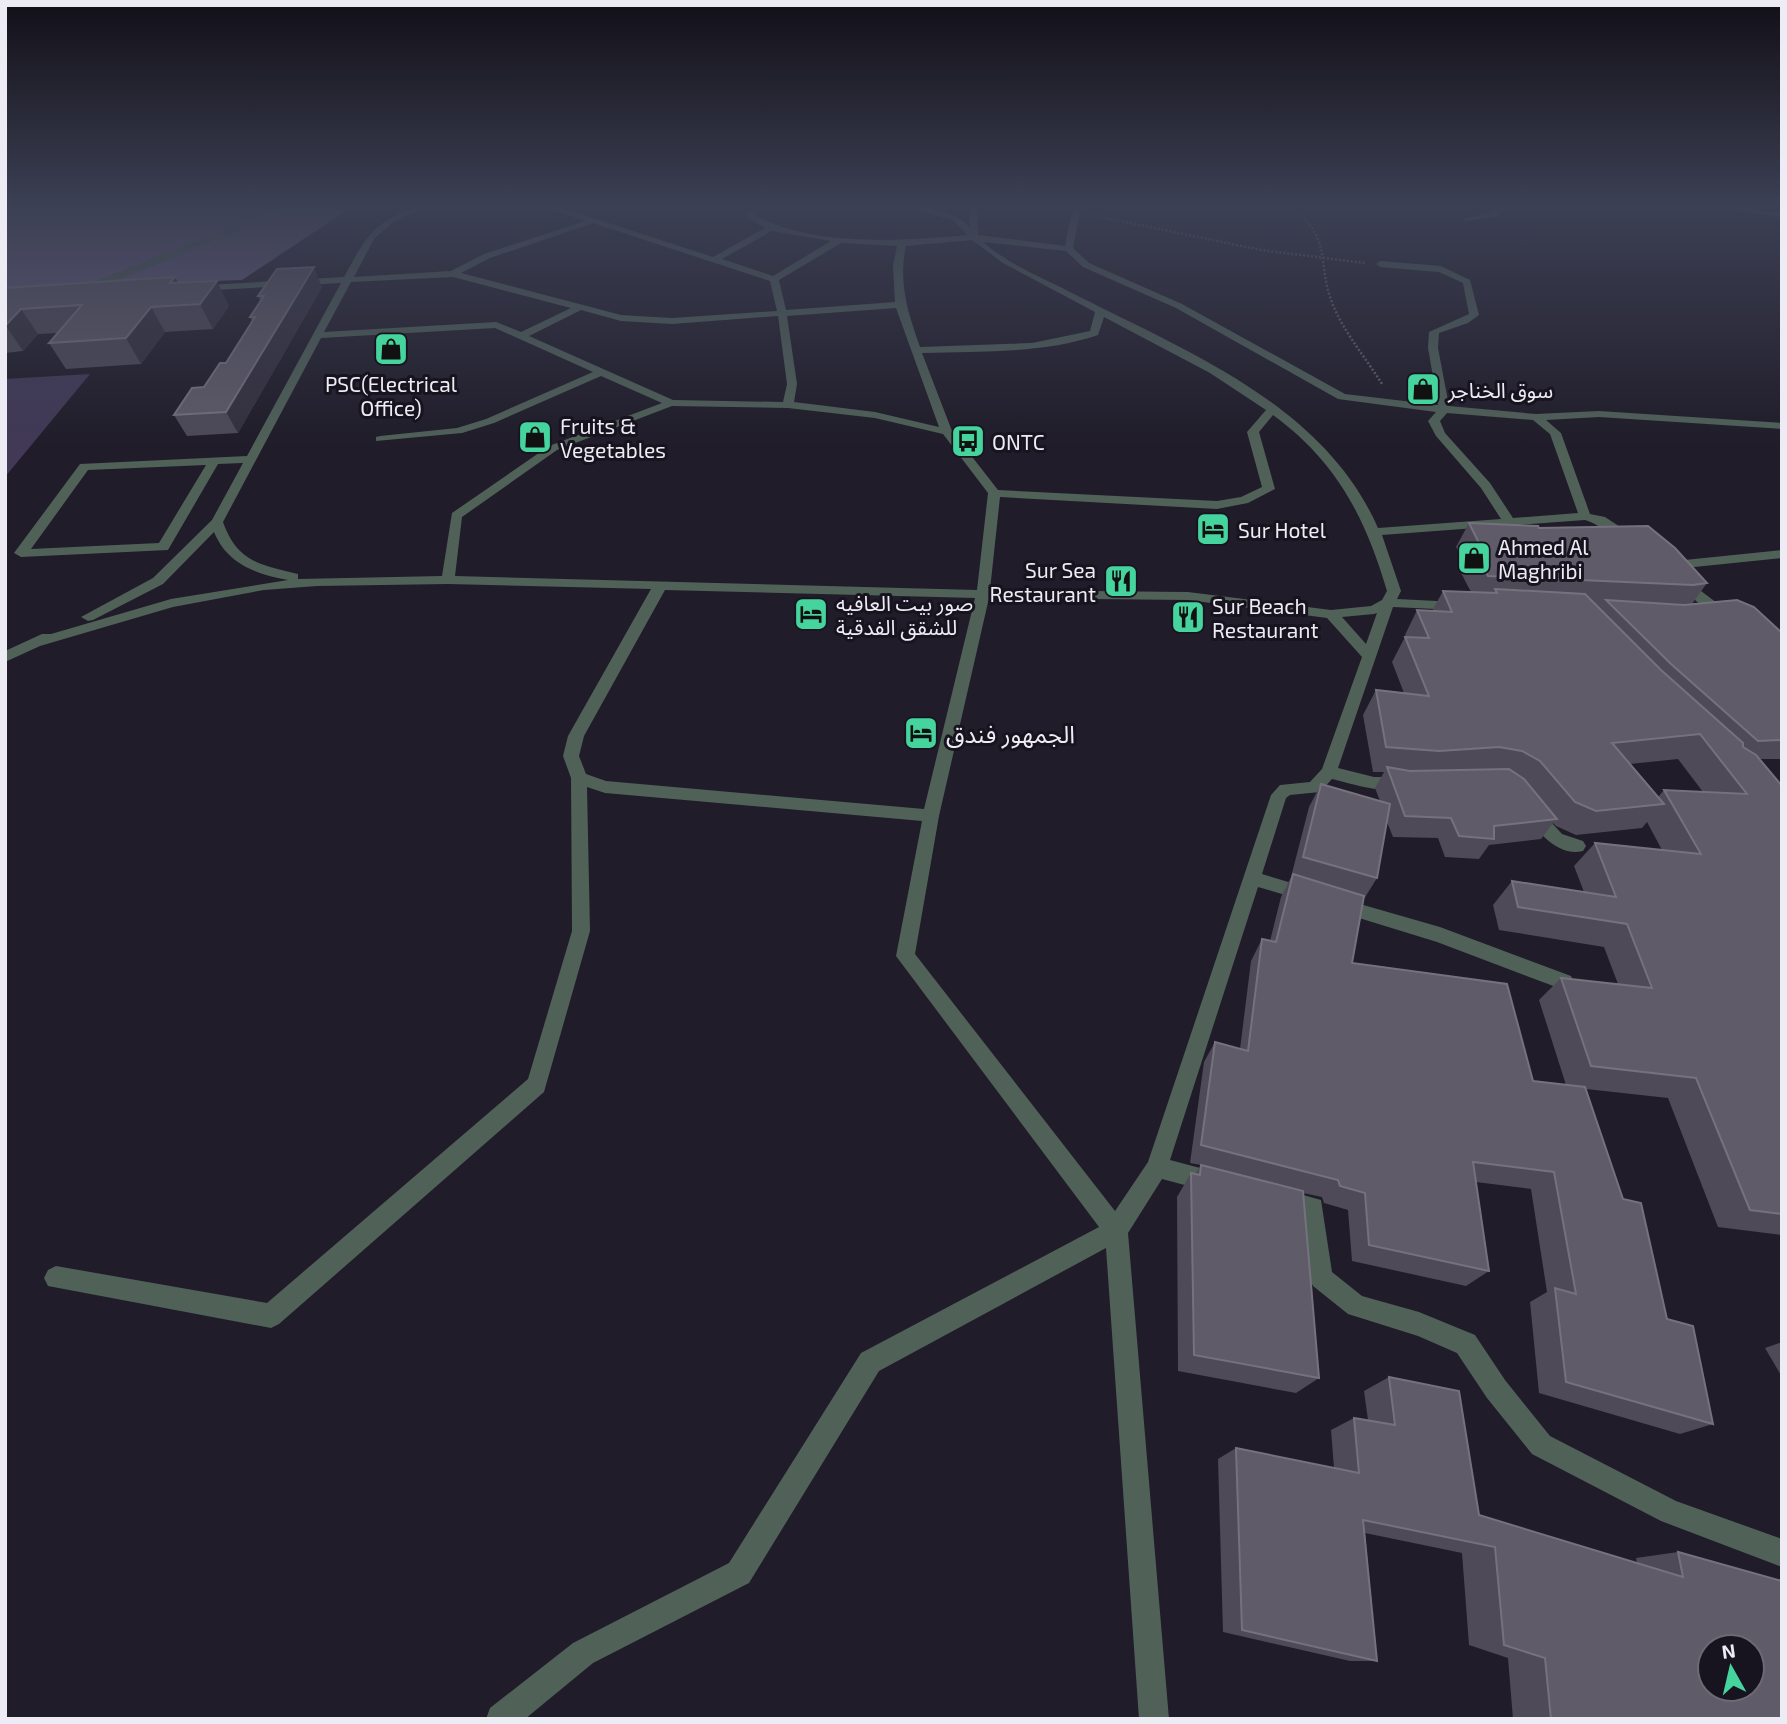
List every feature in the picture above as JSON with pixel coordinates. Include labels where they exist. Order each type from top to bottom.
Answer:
[{"type":"street","points":[[79,288],[90,285]]},
{"type":"street","points":[[178,289],[232,285]]},
{"type":"street","points":[[5,657],[158,581],[217,522],[343,285]]},
{"type":"street","points":[[495,285],[621,318],[672,321],[900,304]]},
{"type":"street","points":[[776,285],[792,384],[788,405]]},
{"type":"street","points":[[899,285],[900,304],[947,432],[994,493],[983,594],[931,816],[905,956],[1115,1230],[1154,1719]]},
{"type":"street","points":[[501,1719],[583,1653],[739,1573],[870,1362],[1115,1230],[1157,1167],[1279,795],[1286,789],[1314,788],[1329,772],[1394,592],[1375,532],[1346,480],[1305,434],[1273,408],[1175,349],[1052,285]]},
{"type":"street","points":[[1132,285],[1179,306],[1342,397],[1395,405],[1536,417],[1598,414],[1782,426]]},
{"type":"street","points":[[1444,409],[1433,348],[1434,332],[1467,322],[1474,315],[1468,285]]},
{"type":"street","points":[[519,337],[578,308]]},
{"type":"street","points":[[916,350],[1031,345],[1081,339],[1095,333],[1100,311]]},
{"type":"street","points":[[318,335],[496,325],[671,402],[788,405],[875,415],[947,432]]},
{"type":"street","points":[[380,439],[457,431],[489,421],[601,372]]},
{"type":"street","points":[[448,580],[456,516],[552,448],[671,402]]},
{"type":"street","points":[[994,493],[1217,505],[1244,500],[1269,489],[1253,432],[1273,408]]},
{"type":"street","points":[[1444,409],[1434,421],[1440,434],[1486,486],[1510,522]]},
{"type":"street","points":[[1536,417],[1555,433],[1585,516]]},
{"type":"street","points":[[213,463],[163,547],[21,553],[84,467],[213,463],[252,459]]},
{"type":"street","points":[[1375,532],[1585,516],[1601,520],[1620,531],[1656,559],[1707,609],[1735,616]]},
{"type":"street","points":[[217,522],[221,540],[235,557],[267,573],[317,582]]},
{"type":"street","points":[[1656,559],[1782,554]]},
{"type":"street","points":[[38,642],[171,603],[264,586],[317,582],[448,580],[983,594],[1188,596],[1331,614],[1374,610],[1388,603],[1468,607]]},
{"type":"street","points":[[56,1278],[271,1316],[537,1085],[581,931],[579,778],[571,756],[576,736],[660,586]]},
{"type":"street","points":[[1331,614],[1369,656]]},
{"type":"street","points":[[1329,772],[1374,783],[1416,783]]},
{"type":"street","points":[[579,778],[605,787],[931,816]]},
{"type":"street","points":[[1520,797],[1543,828],[1556,839],[1577,846]]},
{"type":"street","points":[[1252,878],[1440,935],[1564,982]]},
{"type":"street","points":[[1157,1167],[1235,1187]]},
{"type":"street","points":[[1261,1194],[1313,1208],[1321,1278],[1356,1306],[1419,1324],[1466,1344],[1496,1389],[1541,1445],[1670,1512],[1782,1553]]},
{"type":"path","points":[[1329,285],[1331,302],[1395,405]]},
{"type":"shaded area","points":[[5,285],[80,285],[5,288]]},
{"type":"shaded area","points":[[90,374],[5,477],[5,379]]},
{"type":"building","points":[[214,285],[200,304],[151,307],[126,338],[49,343],[82,305],[21,309],[5,326],[5,288]]},
{"type":"building","points":[[265,285],[303,285],[226,412],[174,415],[192,388],[204,387],[220,363],[226,363],[255,317],[250,317],[264,296],[258,296]]},
{"type":"building","points":[[1469,523],[1539,528],[1648,526],[1675,548],[1707,583],[1693,585],[1488,576],[1473,547],[1481,547]]},
{"type":"building","points":[[1495,589],[1585,594],[1661,670],[1743,743],[1743,747],[1756,755],[1782,786],[1782,1214],[1750,1210],[1696,1078],[1591,1066],[1561,978],[1652,988],[1627,924],[1518,907],[1512,881],[1616,897],[1595,843],[1701,854],[1664,790],[1747,794],[1700,734],[1612,743],[1664,804],[1596,811],[1575,802],[1540,761],[1522,751],[1499,747],[1439,751],[1386,747],[1376,690],[1429,696],[1405,637],[1429,638],[1417,610],[1452,612],[1443,591],[1497,593]]},
{"type":"building","points":[[1606,600],[1684,605],[1737,600],[1754,607],[1782,633],[1782,740],[1758,741],[1671,664]]},
{"type":"building","points":[[1387,767],[1410,771],[1509,769],[1524,779],[1557,819],[1494,826],[1494,839],[1459,836],[1451,818],[1405,816]]},
{"type":"building","points":[[1321,784],[1390,804],[1377,878],[1303,857]]},
{"type":"building","points":[[1293,874],[1364,896],[1352,963],[1507,984],[1533,1081],[1585,1087],[1623,1199],[1641,1203],[1667,1319],[1693,1326],[1713,1424],[1566,1382],[1555,1288],[1576,1294],[1554,1172],[1473,1162],[1489,1271],[1369,1245],[1365,1193],[1340,1186],[1338,1180],[1201,1145],[1215,1042],[1248,1051],[1262,939],[1276,942]]},
{"type":"building","points":[[1201,1165],[1303,1191],[1319,1378],[1194,1355],[1191,1173],[1200,1175]]},
{"type":"building","points":[[1389,1377],[1459,1391],[1479,1515],[1683,1577],[1678,1552],[1782,1581],[1782,1719],[1551,1719],[1545,1658],[1504,1645],[1495,1547],[1363,1520],[1377,1661],[1242,1630],[1236,1448],[1359,1473],[1354,1418],[1395,1425]]},
{"type":"place","name":"PSC(Electrical Office)","points":[[391,349]]},
{"type":"place","name":"سوق الخناجر","points":[[1423,389]]},
{"type":"place","name":"Fruits & Vegetables","points":[[535,437]]},
{"type":"place","name":"ONTC","points":[[968,441]]},
{"type":"place","name":"Sur Hotel","points":[[1213,529]]},
{"type":"place","name":"Ahmed Al Maghribi","points":[[1474,558]]},
{"type":"place","name":"Sur Sea Restaurant","points":[[1121,581]]},
{"type":"place","name":"صور بيت العافيه للشقق الفدقية","points":[[811,614]]},
{"type":"place","name":"Sur Beach Restaurant","points":[[1188,617]]},
{"type":"place","name":"الجمهور فندق","points":[[921,733]]}]
